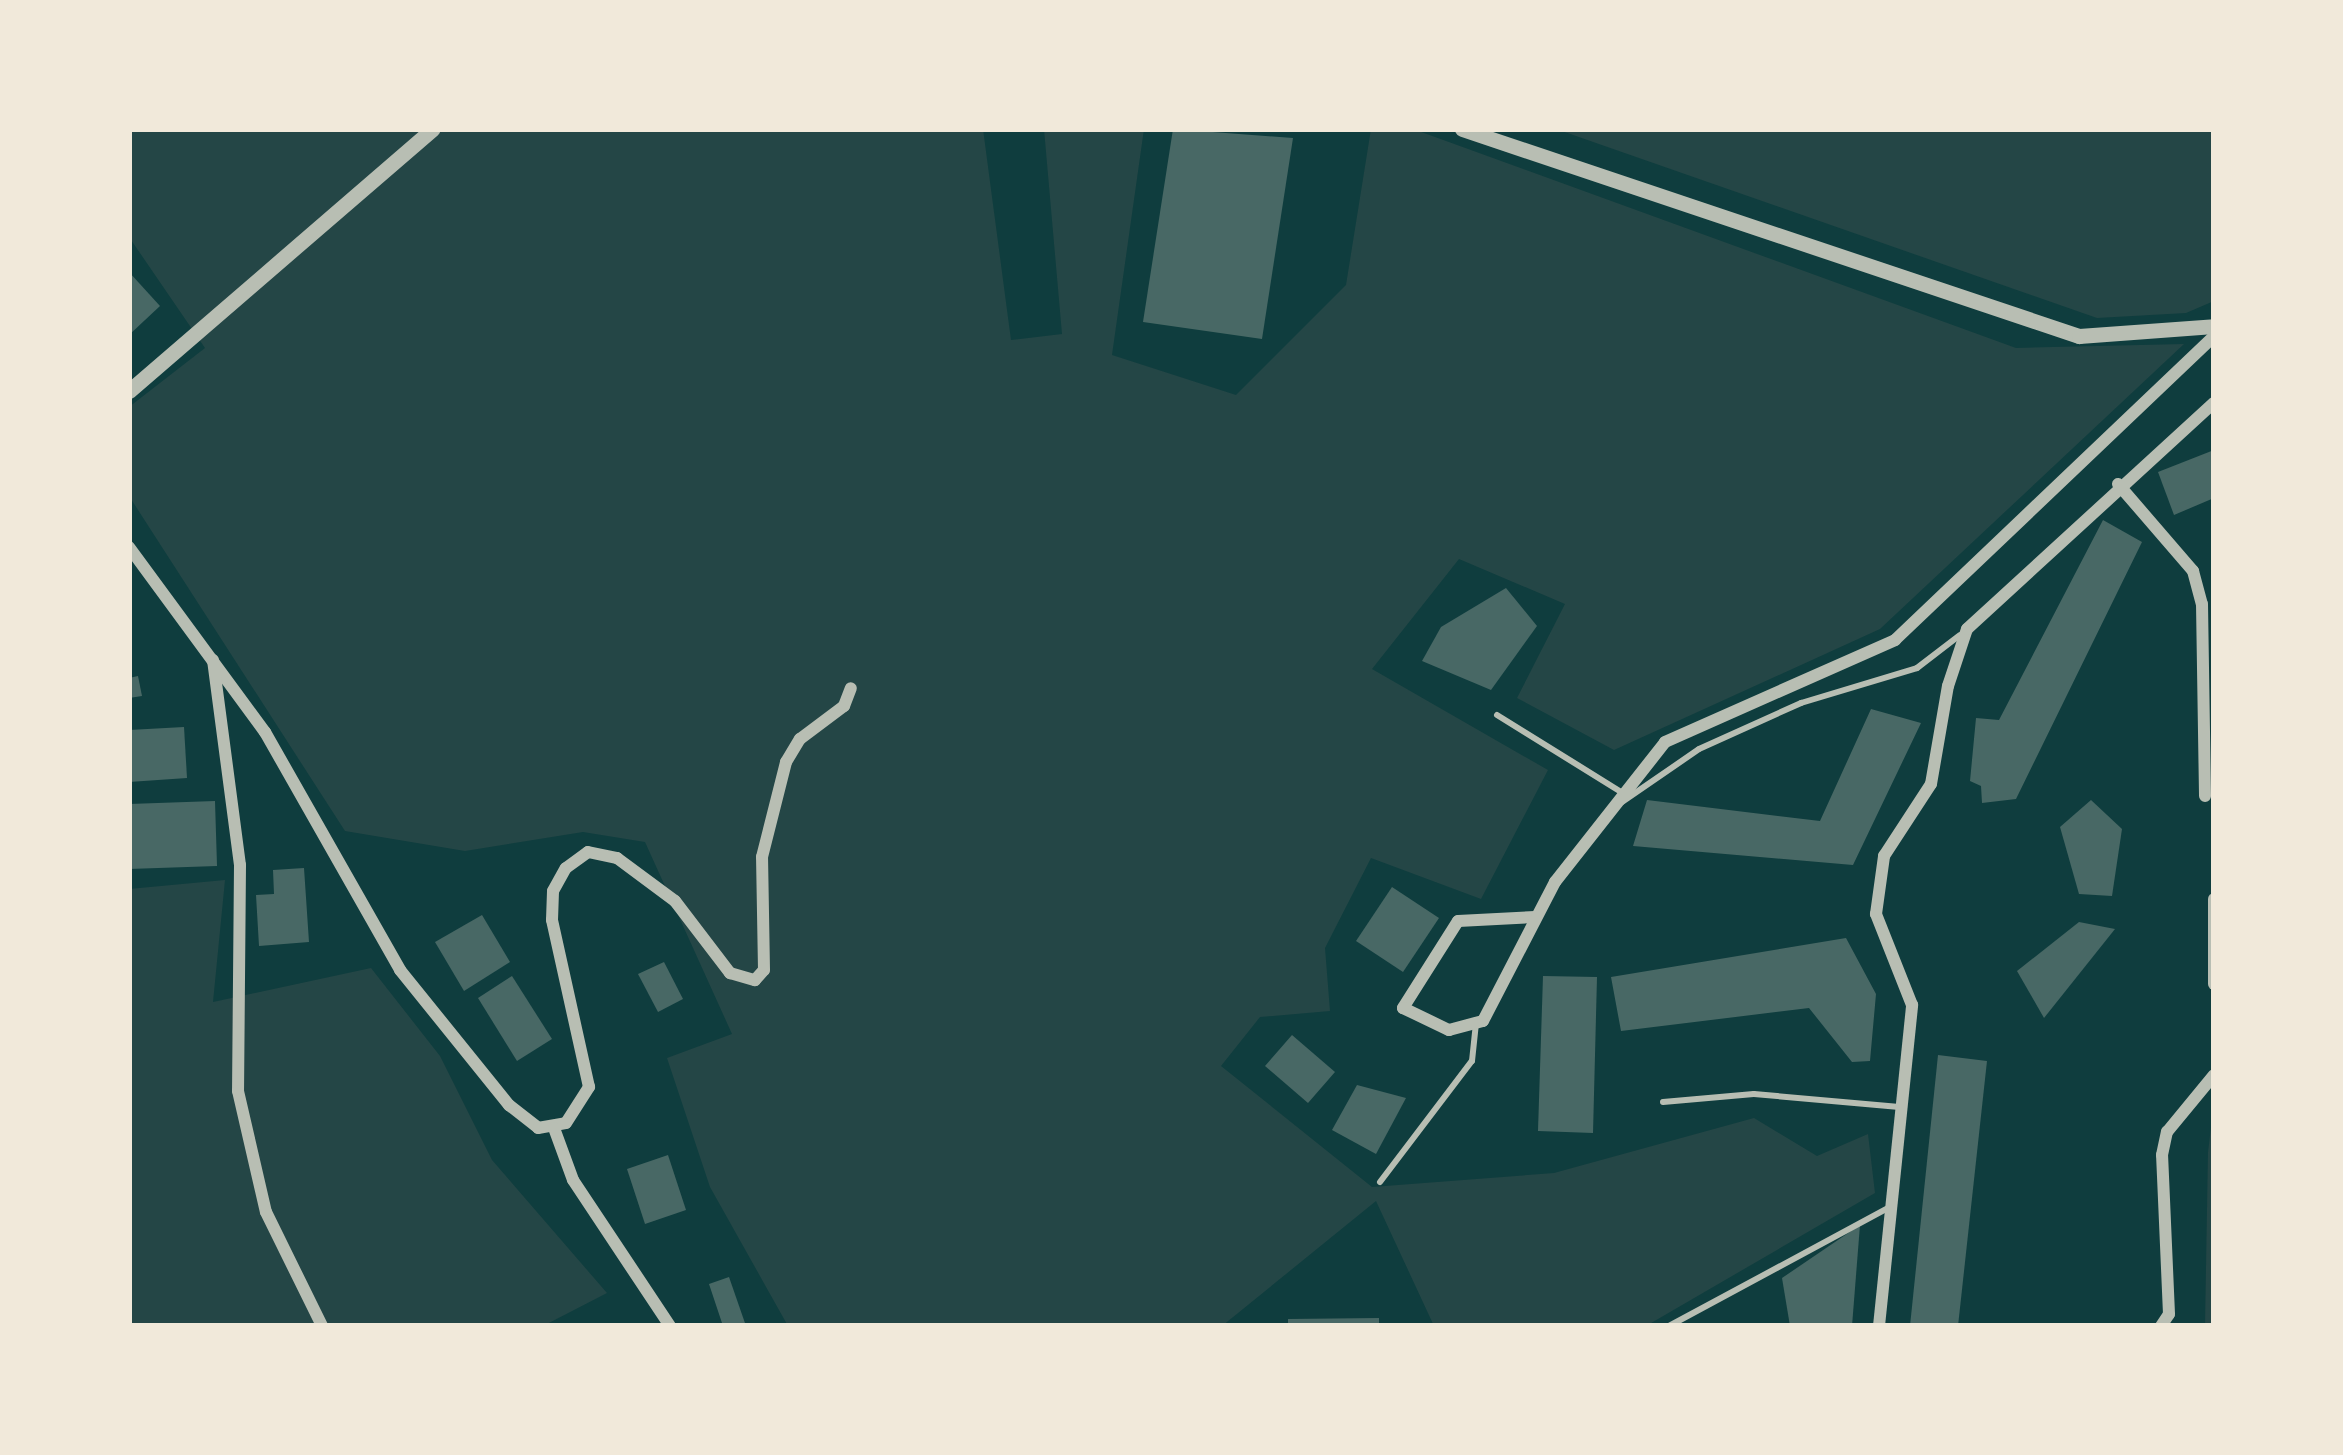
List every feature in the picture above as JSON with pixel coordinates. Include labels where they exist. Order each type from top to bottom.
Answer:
[{"type":"street","points":[[129,391],[432,129]]},
{"type":"street","points":[[1462,129],[2079,336],[2214,326]]},
{"type":"street","points":[[1535,917],[1458,921],[1403,1008],[1449,1030],[1476,1025],[1501,998],[1535,917],[1621,792],[1665,742],[1690,726],[1909,629],[2214,336]]},
{"type":"street","points":[[1879,1326],[1912,1005],[1880,929],[1876,891],[1888,845],[1931,784],[1948,686],[1967,628],[2118,484],[2214,403]]},
{"type":"street","points":[[2118,484],[2193,572],[2202,604],[2205,796]]},
{"type":"street","points":[[129,547],[210,647],[400,970],[509,1105],[538,1128],[554,1128],[580,1106],[589,1068],[553,920],[557,880],[588,852],[616,858],[675,901],[730,974],[755,980],[764,970],[762,857],[786,762],[800,739],[844,706],[851,688]]},
{"type":"street","points":[[210,647],[240,865],[238,1090],[272,1228],[322,1326]]},
{"type":"street","points":[[2214,899],[2214,984]]},
{"type":"street","points":[[2162,1326],[2169,1314],[2162,1155],[2167,1132],[2214,1075]]},
{"type":"street","points":[[554,1128],[573,1180],[670,1326]]},
{"type":"lane","points":[[1610,808],[1699,748],[1802,703],[1917,668],[1967,628]]},
{"type":"lane","points":[[1497,715],[1621,792]]},
{"type":"lane","points":[[1380,1182],[1472,1061],[1476,1025]]},
{"type":"lane","points":[[1664,1102],[1754,1094],[1900,1107]]},
{"type":"lane","points":[[1669,1326],[1888,1208]]},
{"type":"shaded area","points":[[129,129],[983,129],[1011,340],[1062,334],[1044,129],[1144,129],[1112,355],[1236,395],[1346,285],[1371,129],[1413,129],[2016,348],[2184,344],[1880,629],[1614,750],[1517,698],[1565,604],[1459,559],[1372,669],[1548,770],[1481,899],[1371,858],[1325,948],[1330,1011],[1260,1017],[1221,1066],[1372,1187],[1554,1173],[1754,1118],[1817,1156],[1868,1134],[1875,1193],[1646,1326],[1434,1326],[1376,1201],[1222,1326],[788,1326],[710,1187],[667,1058],[732,1034],[645,842],[583,832],[465,851],[345,831],[129,496],[129,407],[205,348],[129,237]]},
{"type":"shaded area","points":[[1556,129],[2214,129],[2214,301],[2186,313],[2097,318]]},
{"type":"shaded area","points":[[225,880],[213,1002],[371,968],[440,1056],[492,1160],[607,1293],[543,1326],[129,1326],[129,889]]},
{"type":"shaded area","points":[[2214,1103],[2214,1326],[2205,1326],[2208,1152]]},
{"type":"building","points":[[1173,129],[1293,138],[1262,339],[1143,322]]},
{"type":"building","points":[[129,272],[160,306],[129,335]]},
{"type":"building","points":[[2214,450],[2214,498],[2174,515],[2158,472]]},
{"type":"building","points":[[2103,520],[2142,542],[2016,799],[1982,803],[1981,786],[1970,781],[1976,718],[1999,720]]},
{"type":"building","points":[[1506,588],[1537,626],[1491,690],[1422,661],[1441,627]]},
{"type":"building","points":[[138,676],[142,696],[129,698],[129,678]]},
{"type":"building","points":[[1871,709],[1921,723],[1853,865],[1633,846],[1647,800],[1820,821]]},
{"type":"building","points":[[184,727],[187,778],[129,782],[129,730]]},
{"type":"building","points":[[2091,800],[2122,829],[2112,896],[2079,894],[2060,827]]},
{"type":"building","points":[[215,801],[217,866],[129,869],[129,804]]},
{"type":"building","points":[[304,868],[309,942],[259,946],[256,895],[274,894],[273,870]]},
{"type":"building","points":[[1392,887],[1439,918],[1403,972],[1356,941]]},
{"type":"building","points":[[482,915],[510,962],[464,991],[435,942]]},
{"type":"building","points":[[2079,922],[2115,929],[2044,1018],[2017,971]]},
{"type":"building","points":[[1846,938],[1876,994],[1870,1061],[1852,1062],[1809,1008],[1621,1031],[1611,977]]},
{"type":"building","points":[[664,962],[683,999],[658,1012],[638,974]]},
{"type":"building","points":[[512,976],[552,1039],[517,1061],[478,998]]},
{"type":"building","points":[[1543,976],[1597,977],[1593,1133],[1538,1131]]},
{"type":"building","points":[[1292,1035],[1335,1072],[1308,1103],[1265,1066]]},
{"type":"building","points":[[1938,1055],[1987,1061],[1958,1326],[1910,1326]]},
{"type":"building","points":[[1357,1085],[1406,1098],[1376,1154],[1332,1130]]},
{"type":"building","points":[[668,1155],[686,1210],[645,1224],[627,1169]]},
{"type":"building","points":[[1860,1225],[1852,1326],[1790,1326],[1782,1278]]},
{"type":"building","points":[[729,1277],[746,1326],[723,1326],[709,1284]]},
{"type":"building","points":[[1379,1318],[1379,1326],[1288,1326],[1288,1319]]}]
